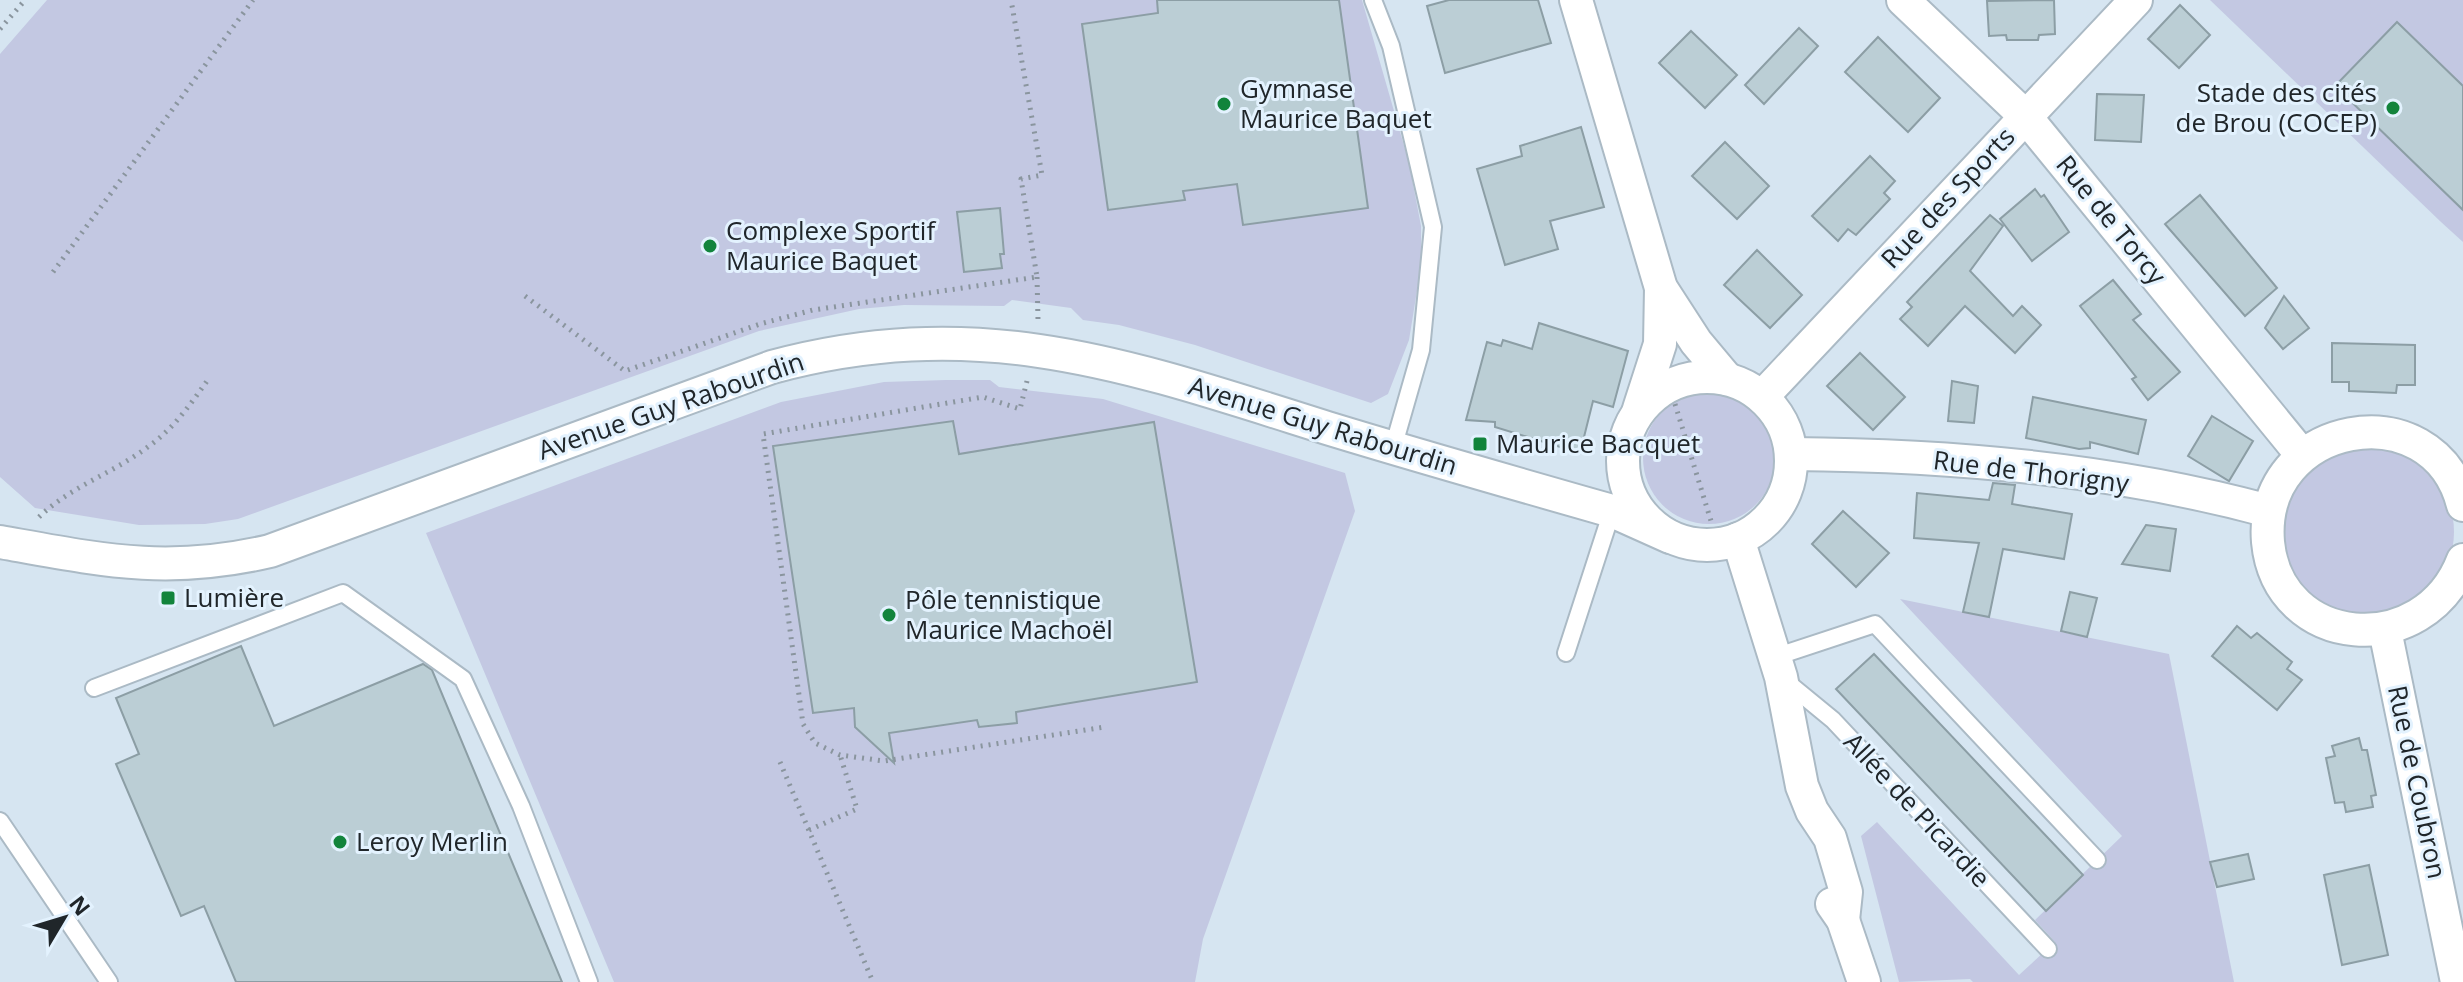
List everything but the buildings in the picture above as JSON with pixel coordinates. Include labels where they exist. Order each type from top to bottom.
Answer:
[{"type":"street","points":[[1576,0],[1661,288],[1696,342],[1727,379],[1762,397],[1781,423],[1791,454],[1789,481],[1778,506],[1761,526],[1723,542],[1778,667],[1793,751],[1812,811],[1813,845],[1828,899],[1843,920],[1864,982]]},
{"type":"street","name":"Rue de Torcy","points":[[1903,0],[2025,116],[2302,455]]},
{"type":"street","name":"Rue des Sports","points":[[1762,397],[2136,0]]},
{"type":"street","points":[[1612,511],[1624,445],[1646,404],[1660,344],[1661,288]]},
{"type":"street","name":"Avenue Guy Rabourdin","points":[[12,544],[144,566],[196,565],[233,560],[270,551],[721,383],[806,357],[846,349],[929,342],[1033,348],[1152,373],[1393,448],[1612,511],[1670,537],[1723,542]]},
{"type":"street","points":[[1646,404],[1688,379],[1727,379]]},
{"type":"street","points":[[2463,505],[2452,452],[2388,433],[2357,431],[2328,439],[2302,455],[2281,480],[2269,511],[2268,544],[2277,575],[2296,601],[2322,620],[2353,630],[2385,630],[2413,620],[2437,603],[2455,580],[2463,560]]},
{"type":"street","points":[[1624,445],[1624,473],[1632,499],[1648,521],[1670,537]]},
{"type":"street","name":"Rue de Thorigny","points":[[1791,454],[1976,461],[2222,498],[2269,511]]},
{"type":"street","name":"Rue de Coubron","points":[[2385,630],[2453,909],[2457,982]]},
{"type":"lane","points":[[1373,0],[1391,46],[1433,227],[1421,350],[1393,448]]},
{"type":"lane","points":[[1566,653],[1612,511]]},
{"type":"lane","points":[[94,688],[343,593],[463,679],[521,806],[589,982]]},
{"type":"lane","points":[[1778,667],[1875,624],[2097,860]]},
{"type":"lane","name":"Allée de Picardie","points":[[1778,667],[1833,720],[2048,949]]},
{"type":"lane","points":[[0,821],[109,982]]},
{"type":"path","points":[[0,29],[25,0]]},
{"type":"path","points":[[53,272],[253,0]]},
{"type":"path","points":[[1011,0],[1042,175],[1021,179],[1040,304],[1020,409],[983,397],[763,434],[803,724],[815,743],[840,755],[884,761],[1105,727]]},
{"type":"path","points":[[525,296],[625,371],[760,324],[813,310],[1037,277]]},
{"type":"path","points":[[12,544],[46,510],[80,486],[148,448],[166,433],[207,381]]},
{"type":"path","points":[[1646,404],[1675,402],[1712,524],[1723,542]]},
{"type":"path","points":[[809,830],[857,809],[840,755]]},
{"type":"path","points":[[780,762],[873,982]]},
{"type":"shaded area","name":"Complexe Sportif Maurice Baquet","points":[[47,0],[1362,0],[1409,163],[1421,226],[1421,266],[1409,340],[1388,394],[1371,403],[1195,345],[1119,325],[1083,320],[1071,308],[1012,300],[1004,306],[904,305],[859,309],[759,331],[238,519],[205,524],[139,525],[35,508],[0,477],[0,54]]},
{"type":"shaded area","name":"Stade des cités de Brou (COCEP)","points":[[2210,0],[2463,0],[2463,242],[2441,222]]},
{"type":"shaded area","name":"Pôle tennistique Maurice Machoël","points":[[990,380],[999,387],[1103,399],[1345,473],[1355,511],[1203,939],[1195,982],[614,982],[426,533],[781,402],[884,382]]},
{"type":"shaded area","points":[[1709,392],[1734,397],[1756,411],[1770,433],[1775,458],[1770,483],[1756,505],[1734,519],[1709,524],[1684,519],[1662,505],[1648,483],[1643,458],[1648,433],[1662,411],[1684,397]]},
{"type":"shaded area","points":[[2368,446],[2401,453],[2428,472],[2447,499],[2454,532],[2447,565],[2428,592],[2401,611],[2368,618],[2335,611],[2308,592],[2289,565],[2282,532],[2289,499],[2308,472],[2335,453]]},
{"type":"shaded area","points":[[1900,599],[2169,654],[2234,982],[1973,982],[1970,979],[1899,982],[1861,836],[1877,822],[2019,975],[2055,942],[2035,920],[2122,836]]},
{"type":"place","name":"Gymnase Maurice Baquet","points":[[1224,104]]},
{"type":"place","name":"Stade des cités de Brou (COCEP)","points":[[2393,108]]},
{"type":"place","name":"Complexe Sportif Maurice Baquet","points":[[710,246]]},
{"type":"place","name":"Maurice Bacquet","points":[[1480,444]]},
{"type":"place","name":"Lumière","points":[[168,598]]},
{"type":"place","name":"Pôle tennistique Maurice Machoël","points":[[889,615]]},
{"type":"place","name":"Leroy Merlin","points":[[340,842]]}]
